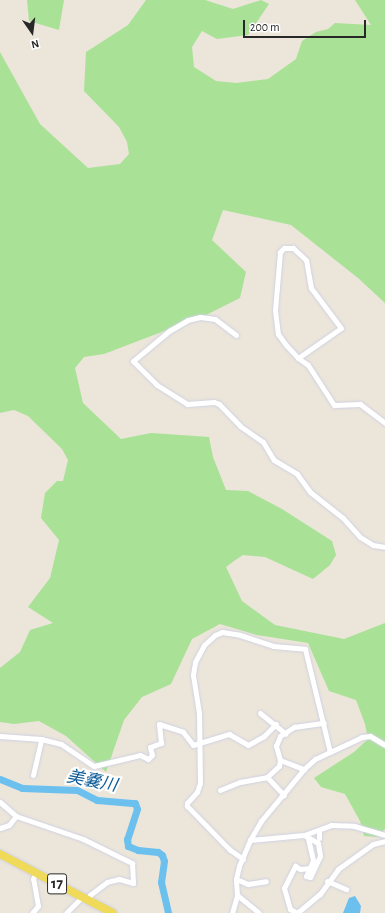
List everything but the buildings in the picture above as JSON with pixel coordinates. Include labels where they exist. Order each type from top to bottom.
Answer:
[{"type":"main road","name":"17","points":[[0,854],[113,913]]},
{"type":"street","points":[[298,358],[342,328],[311,288],[306,260],[293,248],[284,248],[279,258],[275,322],[278,334],[298,358],[308,365],[334,405],[360,404],[385,423]]},
{"type":"street","points":[[236,334],[215,319],[200,317],[188,320],[170,331],[133,361],[157,385],[187,404],[214,402],[219,404],[240,426],[263,442],[274,460],[297,474],[310,492],[343,518],[360,537],[373,546],[385,547]]},
{"type":"street","points":[[244,859],[230,850],[187,806],[187,803],[197,792],[200,783],[201,766],[198,744],[199,713],[193,675],[195,662],[204,645],[215,635],[222,632],[240,635],[273,646],[305,649],[330,752]]},
{"type":"street","points":[[260,713],[276,724],[286,734]]},
{"type":"street","points":[[220,790],[240,782],[267,777],[279,766],[280,760],[276,746],[280,736],[286,734],[294,727],[324,723]]},
{"type":"street","points":[[0,736],[41,739],[61,744],[94,766],[140,755],[148,759],[152,755],[150,747],[161,743],[159,724],[183,732],[193,745],[229,734],[248,745],[252,745],[276,724]]},
{"type":"street","points":[[232,913],[238,895],[236,879],[250,840],[261,821],[304,769],[315,759],[362,737],[370,736],[385,745]]},
{"type":"street","points":[[33,775],[41,739]]},
{"type":"street","points":[[280,760],[304,769]]},
{"type":"street","points":[[267,777],[284,795]]},
{"type":"street","points":[[0,802],[16,816],[83,839],[132,862],[133,883],[119,879],[107,882],[66,913]]},
{"type":"street","points":[[0,828],[10,825],[16,816]]},
{"type":"street","points":[[250,840],[306,837],[331,825],[354,826],[385,835]]},
{"type":"street","points":[[319,830],[319,838]]},
{"type":"street","points":[[306,837],[318,843],[320,856],[310,877],[306,876],[313,860],[306,837]]},
{"type":"street","points":[[310,868],[300,869],[295,866],[284,888],[290,909],[297,913],[320,894],[327,881],[338,868],[372,844],[385,841]]},
{"type":"street","points":[[32,913],[38,906],[33,879],[35,873]]},
{"type":"street","points":[[236,879],[248,884],[266,881]]},
{"type":"street","points":[[327,881],[346,889]]},
{"type":"street","points":[[238,895],[259,913]]},
{"type":"green space","points":[[27,0],[64,0],[59,30],[29,21]]},
{"type":"green space","points":[[146,0],[205,0],[233,9],[261,0],[269,4],[248,35],[217,39],[202,31],[192,47],[194,67],[216,81],[236,83],[268,79],[296,59],[302,41],[316,32],[328,29],[335,23],[371,25],[355,0],[385,0],[385,303],[358,278],[291,225],[223,210],[212,240],[246,272],[240,298],[206,315],[104,354],[84,357],[75,368],[83,403],[121,439],[151,433],[209,437],[213,457],[226,490],[248,491],[282,509],[332,541],[336,555],[330,565],[313,579],[265,557],[243,555],[234,561],[226,567],[242,601],[275,625],[344,639],[385,623],[385,829],[377,837],[364,836],[360,821],[345,794],[321,787],[314,778],[354,752],[368,739],[365,724],[356,700],[329,691],[308,643],[257,635],[220,624],[192,639],[171,684],[142,697],[124,720],[106,772],[66,736],[39,721],[14,724],[0,722],[0,668],[20,652],[30,630],[53,623],[28,607],[50,578],[59,540],[41,518],[45,493],[57,481],[63,481],[68,460],[62,449],[28,416],[14,410],[0,413],[0,52],[40,124],[88,168],[120,164],[129,154],[127,142],[119,127],[84,91],[86,52],[128,25]]},
{"type":"water","points":[[355,896],[361,906],[360,913],[343,913],[349,898]]},
{"type":"waterway","name":"美嚢川","points":[[0,779],[22,788],[77,790],[97,800],[135,803],[137,809],[127,839],[128,846],[138,850],[158,852],[162,855],[164,861],[161,882],[168,913]]}]
